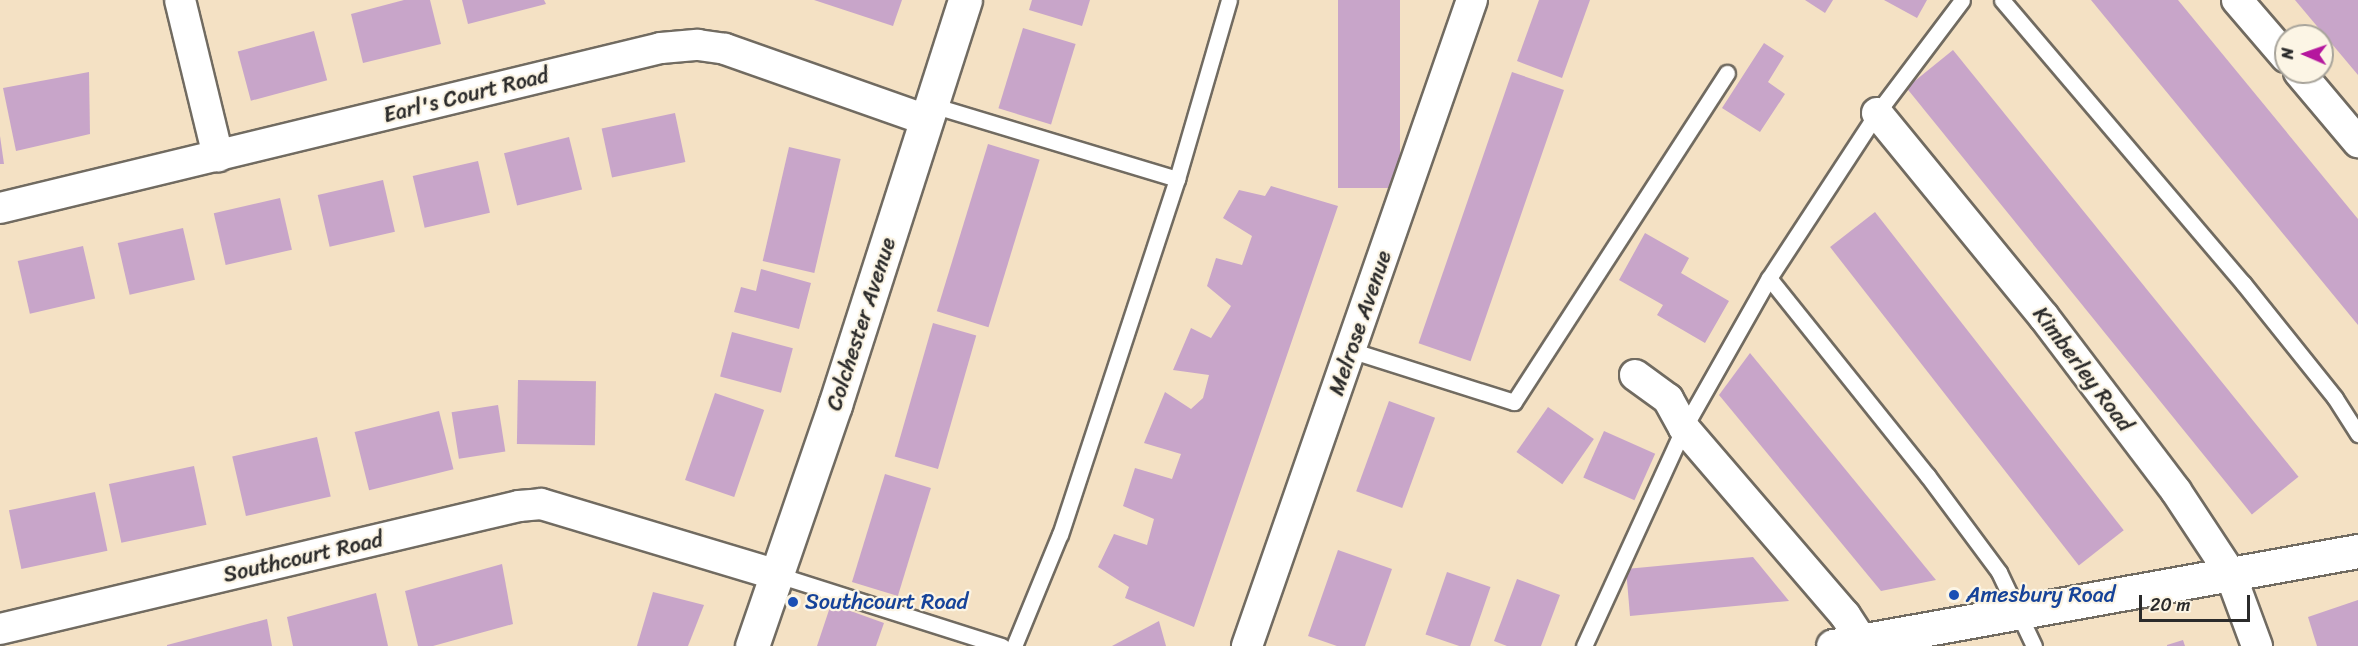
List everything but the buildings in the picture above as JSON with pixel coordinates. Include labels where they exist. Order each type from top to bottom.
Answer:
[{"type":"street","points":[[180,0],[218,156]]},
{"type":"street","name":"Colchester Avenue","points":[[752,646],[778,576],[965,0]]},
{"type":"street","name":"Melrose Avenue","points":[[1247,646],[1472,0]]},
{"type":"street","points":[[2237,0],[2274,43]]},
{"type":"street","name":"Earl's Court Road","points":[[0,208],[662,48],[698,45],[725,49],[929,113]]},
{"type":"street","points":[[2309,84],[2358,141]]},
{"type":"street","name":"Kimberley Road","points":[[1877,113],[2099,388],[2230,573],[2257,646]]},
{"type":"street","points":[[1635,375],[1668,399],[1684,428],[1854,644],[2358,551]]},
{"type":"street","name":"Southcourt Road","points":[[0,629],[519,506],[541,504],[778,576]]},
{"type":"lane","points":[[1014,646],[1060,534],[1177,179],[1229,0]]},
{"type":"lane","points":[[1584,646],[1684,428],[1769,278],[1877,113],[1962,0]]},
{"type":"lane","points":[[2002,0],[2243,283],[2335,398],[2358,434]]},
{"type":"lane","points":[[1350,350],[1514,402],[1727,73]]},
{"type":"lane","points":[[929,113],[1177,179]]},
{"type":"lane","points":[[1769,278],[1928,475],[1999,572],[2034,646]]},
{"type":"lane","points":[[778,576],[1002,646]]},
{"type":"place","name":"Amesbury Road","points":[[1954,595]]},
{"type":"place","name":"Southcourt Road","points":[[793,602]]}]
